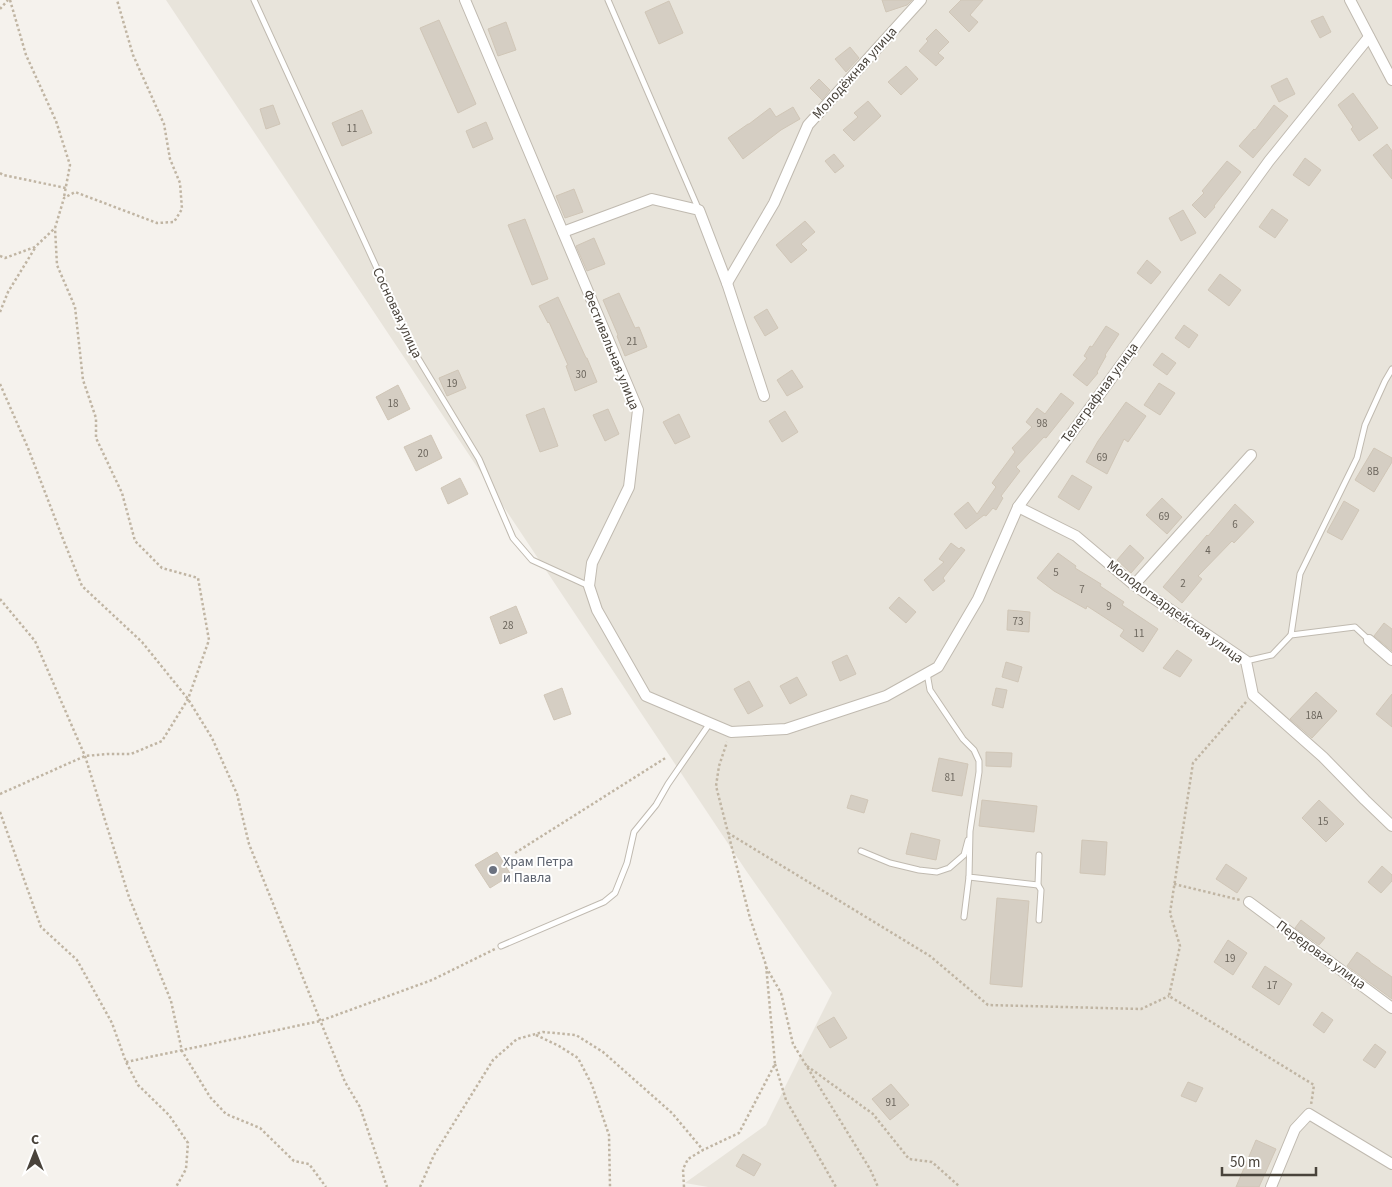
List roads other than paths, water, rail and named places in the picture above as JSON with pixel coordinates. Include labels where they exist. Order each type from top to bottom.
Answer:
[{"type":"street","name":"Фестивальная улица","points":[[465,0],[638,410],[629,487],[592,563],[589,586],[597,610],[646,696],[731,732],[786,729],[821,717]]},
{"type":"street","name":"Молодёжная улица","points":[[727,282],[774,203],[808,125],[921,0]]},
{"type":"street","points":[[1350,0],[1392,80]]},
{"type":"street","name":"Телеграфная улица","points":[[821,717],[886,696],[938,667],[978,599],[1018,507],[1269,161],[1369,37]]},
{"type":"street","points":[[563,232],[652,199],[698,210],[727,282],[764,396]]},
{"type":"street","points":[[1134,585],[1251,455]]},
{"type":"street","name":"Молодогвардейская улица","points":[[1018,507],[1076,536],[1134,585],[1246,661],[1253,695],[1323,757],[1392,826]]},
{"type":"street","points":[[1369,640],[1392,660]]},
{"type":"street","name":"Передовая улица","points":[[1249,902],[1392,1008]]},
{"type":"street","points":[[1271,1187],[1295,1129],[1309,1114],[1392,1164]]},
{"type":"lane","name":"Сосновая улица","points":[[254,0],[418,358],[478,459],[513,538],[532,560],[589,586]]},
{"type":"lane","points":[[608,0],[698,210]]},
{"type":"lane","points":[[1246,661],[1272,655],[1291,635],[1300,574],[1357,458],[1365,425],[1392,369]]},
{"type":"lane","points":[[1291,635],[1355,627],[1369,640]]},
{"type":"lane","points":[[862,851],[890,863],[937,872],[949,868],[964,855],[970,831],[979,772],[979,760],[974,750],[963,739],[930,690],[927,673]]},
{"type":"lane","points":[[501,946],[604,902],[615,892],[627,863],[634,832],[656,804],[710,723]]},
{"type":"lane","points":[[964,917],[969,877],[970,831]]},
{"type":"lane","points":[[1039,855],[1038,885],[1041,890],[1039,920]]},
{"type":"lane","points":[[969,877],[1038,885]]},
{"type":"place","name":"Храм Петра и Павла","points":[[493,870]]}]
